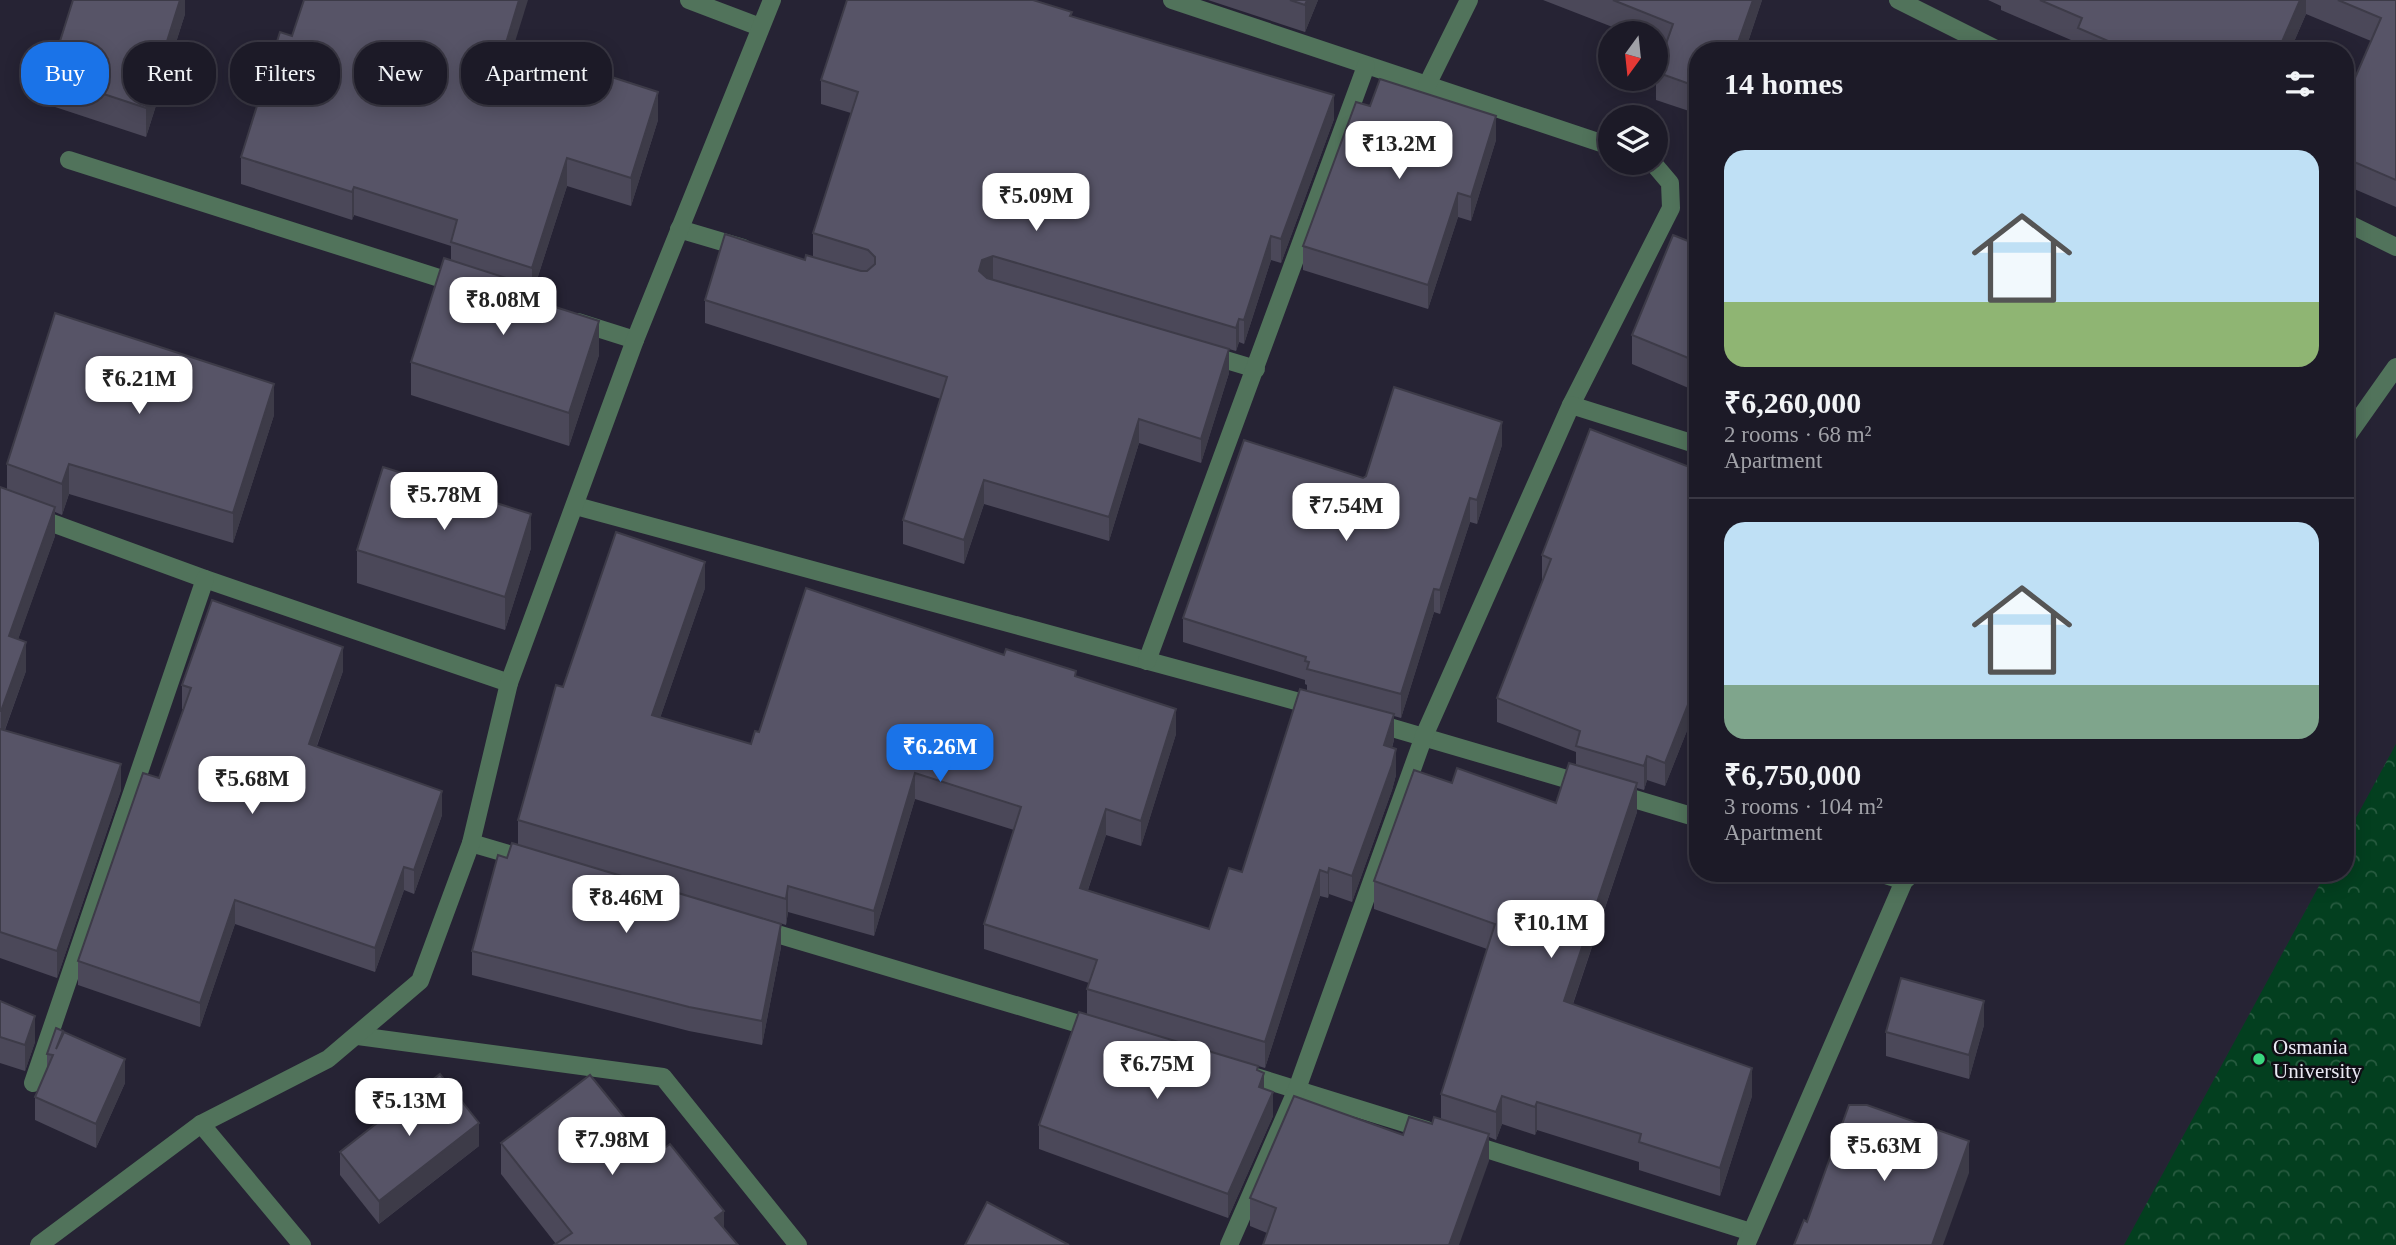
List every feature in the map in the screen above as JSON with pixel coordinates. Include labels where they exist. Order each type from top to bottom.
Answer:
[{"type":"street","points":[[689,0],[760,27]]},
{"type":"street","points":[[39,1245],[201,1124],[328,1059],[420,981],[471,843],[509,682],[635,340],[772,0]]},
{"type":"street","points":[[1172,0],[1598,142]]},
{"type":"street","points":[[1427,85],[1469,0]]},
{"type":"street","points":[[1898,0],[1982,42]]},
{"type":"street","points":[[1147,661],[1366,66]]},
{"type":"street","points":[[69,160],[477,290]]},
{"type":"street","points":[[1229,1245],[1297,1089],[1424,736],[1571,405],[1671,208],[1670,183],[1663,175]]},
{"type":"street","points":[[2354,226],[2396,247]]},
{"type":"street","points":[[679,229],[761,254]]},
{"type":"street","points":[[556,315],[635,340]]},
{"type":"street","points":[[1190,349],[1256,369]]},
{"type":"street","points":[[2354,426],[2396,368]]},
{"type":"street","points":[[1571,405],[1689,442]]},
{"type":"street","points":[[0,504],[205,579],[509,682]]},
{"type":"street","points":[[576,506],[1332,710]]},
{"type":"street","points":[[33,1083],[205,579]]},
{"type":"street","points":[[1358,718],[1689,815]]},
{"type":"street","points":[[471,843],[551,867]]},
{"type":"street","points":[[1231,1069],[1748,1238],[1907,882]]},
{"type":"street","points":[[737,922],[1111,1034]]},
{"type":"street","points":[[358,1036],[663,1077],[798,1245]]},
{"type":"street","points":[[201,1124],[302,1245]]},
{"type":"green space","points":[[2396,744],[2396,1245],[2124,1245],[2321,882],[2354,882],[2354,821]]},
{"type":"building","points":[[73,0],[180,0],[167,42],[123,42],[123,100],[109,96],[109,42],[60,42]]},
{"type":"building","points":[[304,0],[519,0],[506,42],[461,42],[461,105],[612,105],[612,77],[658,92],[631,178],[567,158],[532,268],[451,242],[457,220],[354,187],[352,192],[241,157],[257,105],[340,105],[340,42],[277,42],[280,32],[292,36]]},
{"type":"building","points":[[847,0],[1033,0],[1072,12],[1070,16],[1334,95],[1281,239],[1271,236],[1244,320],[1239,319],[1236,328],[993,256],[982,260],[979,271],[987,278],[1229,349],[1201,439],[1139,419],[1109,517],[984,480],[964,540],[903,520],[947,377],[705,300],[725,234],[805,260],[806,255],[861,271],[867,271],[875,264],[875,257],[868,250],[813,233],[858,92],[821,80]]},
{"type":"building","points":[[1290,0],[1307,0],[1305,5]]},
{"type":"building","points":[[1613,0],[1753,0],[1738,42],[1689,42],[1689,84],[1668,76],[1668,38],[1673,24]]},
{"type":"building","points":[[2040,0],[2300,0],[2282,42],[2110,42],[2078,28],[2082,18]]},
{"type":"building","points":[[2338,0],[2396,0],[2396,180],[2354,162],[2354,80],[2381,18]]},
{"type":"building","points":[[1380,79],[1496,116],[1471,197],[1458,193],[1428,285],[1303,246],[1356,102],[1370,106]]},
{"type":"building","points":[[1673,235],[1689,241],[1689,358],[1632,335]]},
{"type":"building","points":[[444,258],[525,284],[521,296],[599,321],[569,413],[411,362]]},
{"type":"building","points":[[55,313],[274,384],[233,513],[69,464],[62,484],[7,464]]},
{"type":"building","points":[[1394,387],[1502,422],[1477,500],[1470,498],[1440,590],[1434,589],[1401,694],[1307,669],[1309,662],[1305,661],[1306,657],[1183,618],[1244,440],[1363,478],[1366,476]]},
{"type":"building","points":[[1590,429],[1689,467],[1689,702],[1665,763],[1647,756],[1644,766],[1576,746],[1580,731],[1497,698],[1551,559],[1542,555]]},
{"type":"building","points":[[383,467],[531,514],[505,597],[357,550]]},
{"type":"building","points":[[0,487],[55,507],[9,636],[26,642],[1,711],[0,711]]},
{"type":"building","points":[[616,532],[705,562],[652,715],[751,744],[755,731],[759,732],[806,588],[1004,655],[1006,649],[1076,671],[1075,676],[1176,709],[1141,821],[1106,809],[1080,888],[1209,929],[1229,868],[1242,872],[1300,689],[1394,714],[1384,745],[1396,749],[1392,765],[1352,876],[1329,868],[1328,873],[1320,870],[1265,1042],[1087,989],[1097,960],[984,924],[1021,807],[915,773],[874,911],[788,886],[786,899],[518,820],[556,685],[563,687]]},
{"type":"building","points":[[212,600],[343,647],[309,744],[442,791],[414,870],[404,867],[375,948],[235,900],[200,1003],[78,961],[143,773],[159,778],[191,688],[182,685]]},
{"type":"building","points":[[0,729],[121,764],[57,951],[0,932]]},
{"type":"building","points":[[1569,763],[1637,783],[1564,1001],[1752,1068],[1720,1168],[1639,1142],[1641,1134],[1537,1102],[1535,1107],[1502,1096],[1496,1112],[1441,1094],[1495,924],[1374,881],[1414,770],[1452,783],[1457,768],[1556,803]]},
{"type":"building","points":[[512,843],[781,924],[762,1021],[689,1007],[472,951],[498,855],[507,858]]},
{"type":"building","points":[[1901,978],[1984,1001],[1969,1055],[1886,1032]]},
{"type":"building","points":[[0,1001],[35,1016],[25,1045],[0,1037]]},
{"type":"building","points":[[1079,1012],[1258,1066],[1257,1070],[1264,1073],[1259,1087],[1273,1092],[1228,1194],[1039,1125]]},
{"type":"building","points":[[56,1028],[63,1031],[56,1049],[64,1032],[125,1059],[96,1124],[35,1097],[53,1055],[47,1054]]},
{"type":"building","points":[[440,1074],[479,1123],[379,1201],[340,1152]]},
{"type":"building","points":[[590,1075],[655,1155],[670,1144],[724,1211],[715,1218],[738,1245],[554,1245],[572,1233],[501,1143]]},
{"type":"building","points":[[1294,1096],[1403,1135],[1409,1117],[1432,1124],[1434,1117],[1489,1134],[1449,1245],[1263,1245],[1276,1208],[1250,1198]]},
{"type":"building","points":[[1849,1105],[1867,1105],[1969,1141],[1932,1245],[1794,1245],[1804,1220],[1807,1222]]},
{"type":"building","points":[[987,1202],[1069,1245],[965,1245]]},
{"type":"place","name":"Osmania University","points":[[2259,1059]]}]
